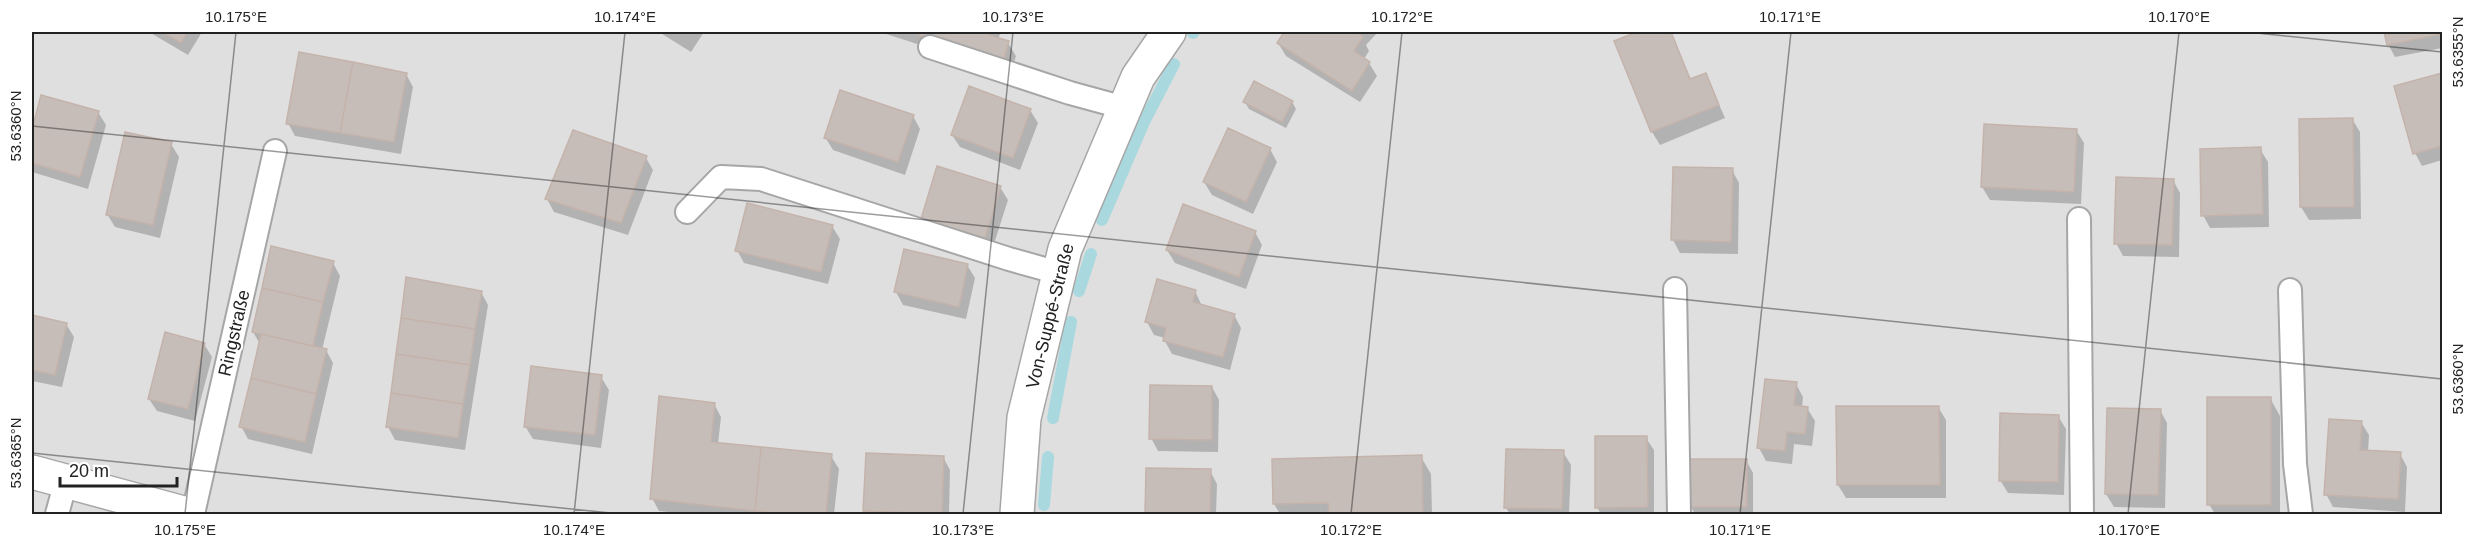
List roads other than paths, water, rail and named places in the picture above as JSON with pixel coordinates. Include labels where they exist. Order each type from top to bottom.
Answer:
[{"type":"street","name":"Von-Suppé-Straße","points":[[1017,514],[1024,418],[1065,249],[1138,77],[1169,32]]},
{"type":"street","points":[[32,472],[187,514]]},
{"type":"lane","points":[[930,48],[1070,93],[1125,108]]},
{"type":"lane","name":"Ringstraße","points":[[193,514],[275,151]]},
{"type":"lane","points":[[687,212],[721,177],[761,179],[1059,273]]},
{"type":"lane","points":[[2079,219],[2082,514]]},
{"type":"lane","points":[[1675,288],[1679,514]]},
{"type":"lane","points":[[2290,290],[2295,464],[2301,514]]},
{"type":"lane","points":[[57,514],[66,481]]},
{"type":"waterway","points":[[1102,220],[1144,122],[1174,64]]},
{"type":"waterway","points":[[1079,291],[1091,254]]},
{"type":"waterway","points":[[1053,418],[1071,322]]},
{"type":"waterway","points":[[1044,505],[1048,457]]}]
